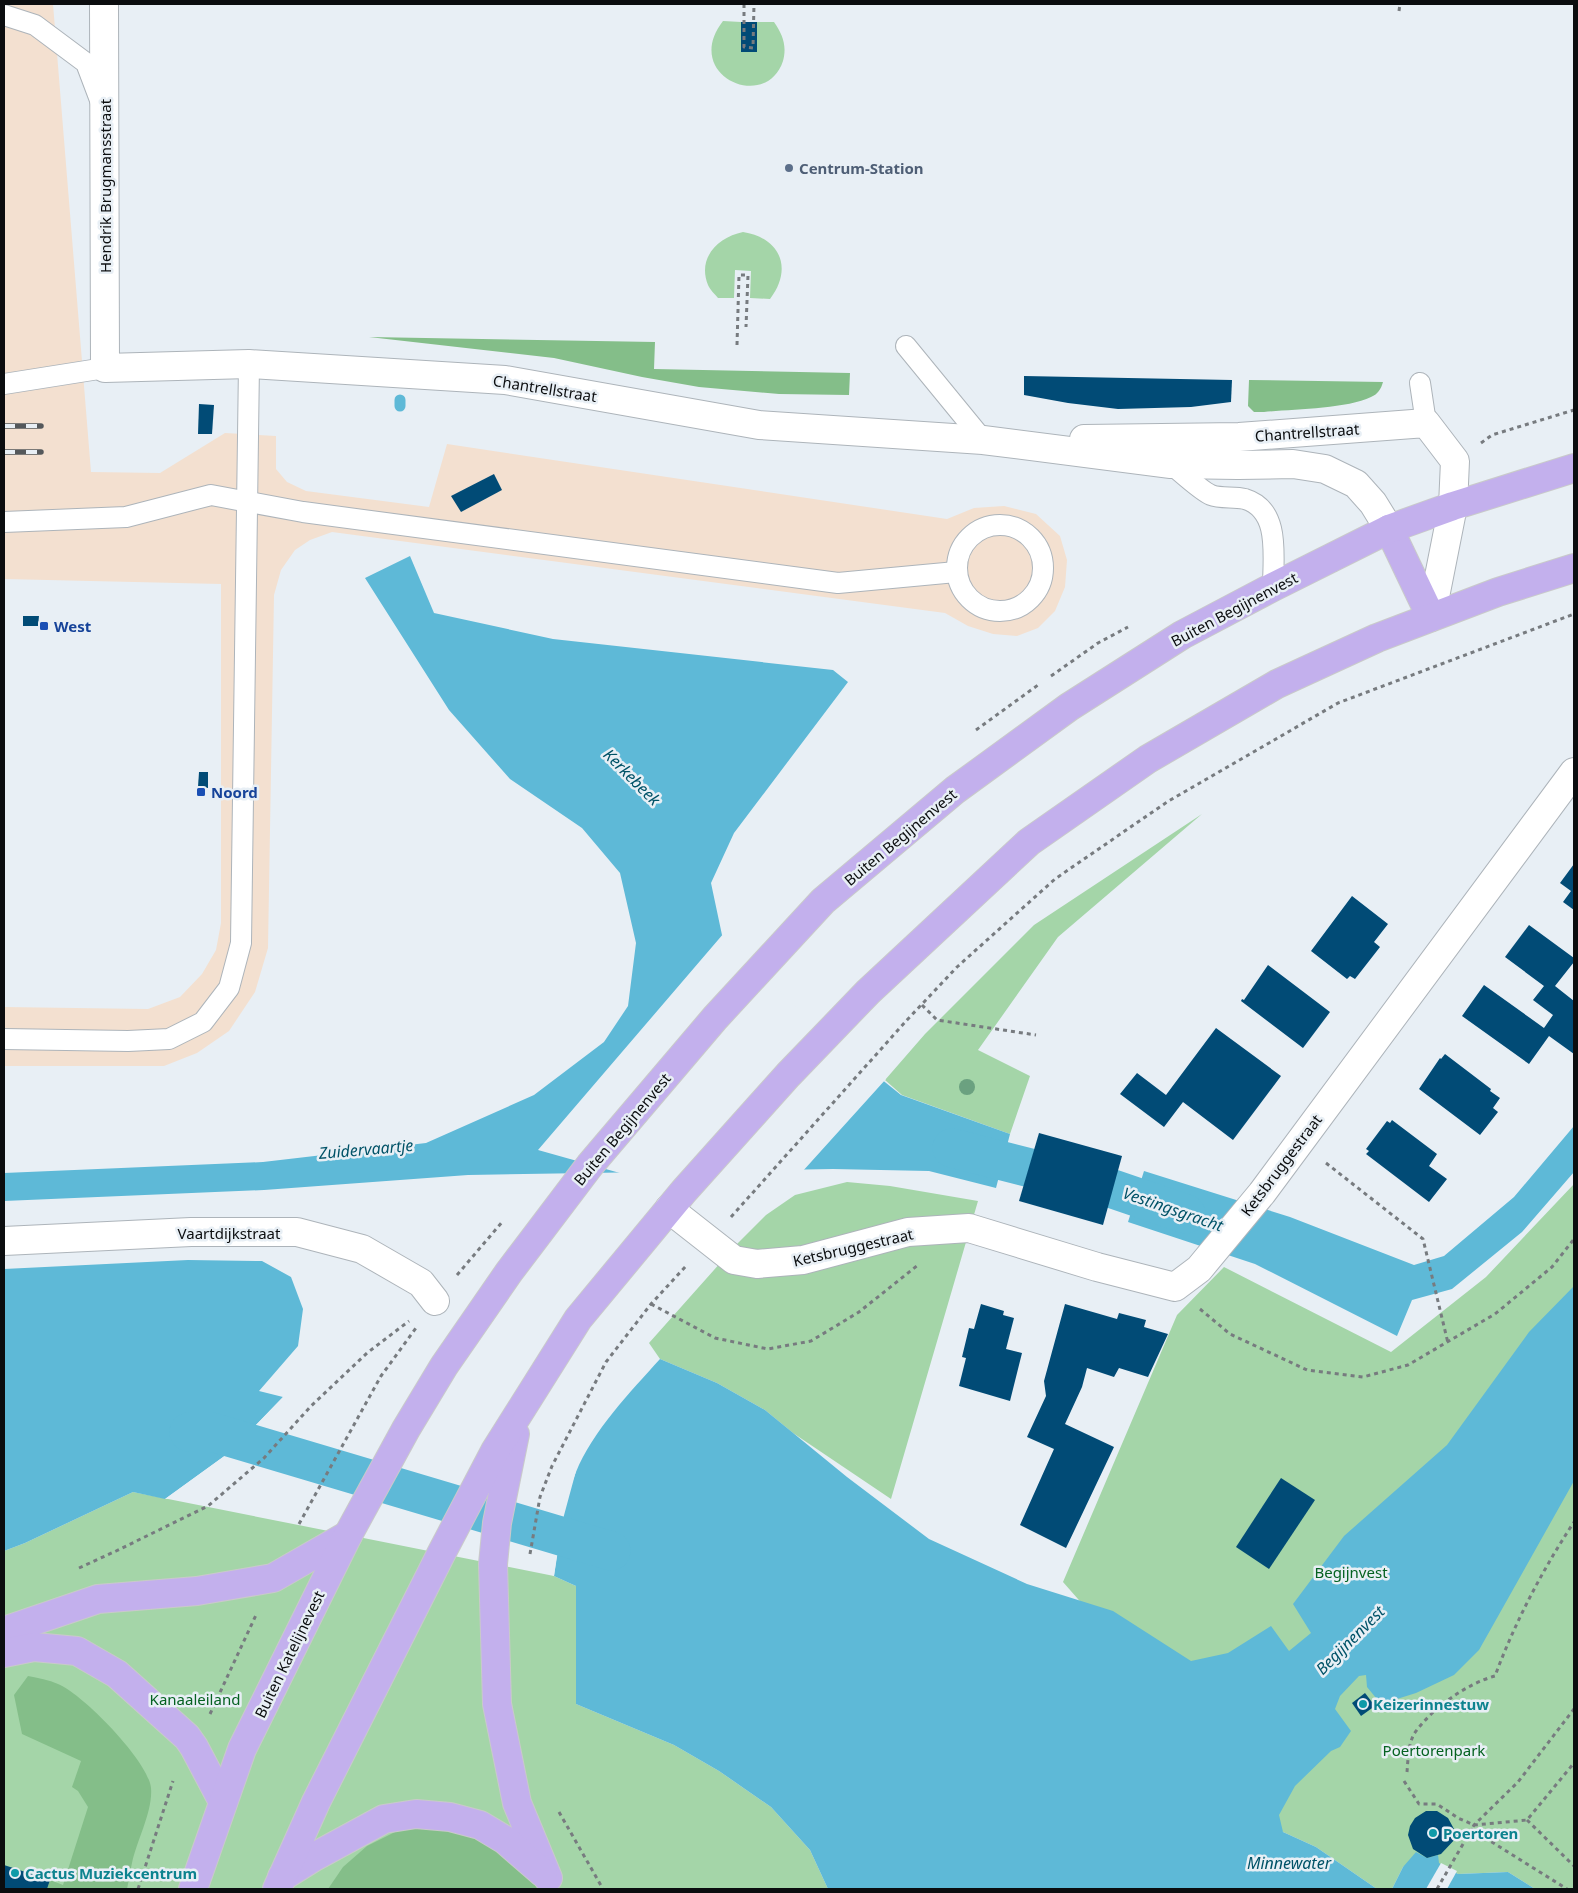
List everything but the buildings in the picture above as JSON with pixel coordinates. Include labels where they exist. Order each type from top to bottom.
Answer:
[{"type":"main road","name":"Buiten Begijnenvest","points":[[406,1429],[444,1366],[509,1272],[590,1165],[715,1018],[823,901],[955,790],[1054,718],[1182,636],[1273,587],[1389,530],[1452,506],[1574,468]]},
{"type":"main road","points":[[1389,530],[1430,617]]},
{"type":"main road","points":[[280,1883],[316,1802],[441,1554],[503,1453],[520,1410],[578,1319],[677,1200],[788,1075],[868,992],[1029,842],[1148,758],[1276,684],[1377,638],[1498,592],[1574,568]]},
{"type":"main road","name":"Buiten Katelijnevest","points":[[193,1889],[242,1749],[348,1535],[406,1429]]},
{"type":"main road","points":[[280,1883],[314,1857],[384,1819],[416,1814],[450,1817],[480,1825],[505,1840],[548,1878],[517,1803],[498,1704],[493,1564],[503,1453]]},
{"type":"main road","points":[[4,1632],[98,1599],[197,1591],[273,1578],[348,1535]]},
{"type":"main road","points":[[4,1653],[34,1647],[77,1651],[117,1674],[187,1737],[223,1802]]},
{"type":"street","name":"Hendrik Brugmansstraat","points":[[104,4],[105,368]]},
{"type":"street","name":"Chantrellstraat","points":[[105,368],[249,364],[505,380],[758,424],[982,440],[1171,464],[1293,464],[1325,469],[1356,484],[1374,503],[1389,530]]},
{"type":"street","name":"Chantrellstraat","points":[[982,440],[1239,436],[1426,423]]},
{"type":"street","points":[[1426,423],[1455,461],[1452,506],[1430,617]]},
{"type":"street","name":"Ketsbruggestraat","points":[[677,1200],[708,1242],[734,1260],[757,1264],[803,1260],[908,1232],[969,1228],[1097,1267],[1175,1287],[1199,1269],[1262,1193],[1574,772]]},
{"type":"street","name":"Vaartdijkstraat","points":[[4,1241],[191,1232],[297,1232],[362,1249],[421,1283],[435,1301]]},
{"type":"lane","points":[[4,15],[35,25],[86,63],[105,111]]},
{"type":"lane","points":[[906,346],[982,440]]},
{"type":"lane","points":[[4,1039],[128,1042],[169,1038],[203,1022],[229,988],[241,943],[249,364]]},
{"type":"lane","points":[[4,384],[105,368]]},
{"type":"lane","points":[[1420,383],[1426,423]]},
{"type":"lane","points":[[1171,464],[1210,495],[1244,499],[1260,506],[1270,522],[1274,550],[1273,587]]},
{"type":"lane","points":[[4,522],[126,517],[211,495],[312,513],[838,583],[956,572]]},
{"type":"lane","points":[[996,524],[1013,526],[1028,535],[1038,548],[1043,565],[1041,582],[1033,597],[1019,607],[1002,612],[986,610],[970,601],[960,588],[956,572],[958,554],[967,540],[980,529],[996,524]]},
{"type":"path","points":[[744,4],[744,47],[753,48],[754,4]]},
{"type":"path","points":[[1399,11],[1400,4]]},
{"type":"path","points":[[737,345],[739,275],[748,276],[746,327]]},
{"type":"path","points":[[1455,461],[1492,435],[1574,410]]},
{"type":"path","points":[[528,1561],[540,1497],[552,1466],[606,1362],[651,1304],[907,1020],[958,967],[1055,879],[1167,802],[1338,703],[1574,614]]},
{"type":"path","points":[[922,1005],[937,1020],[1036,1035]]},
{"type":"path","points":[[1299,1142],[1423,1239],[1448,1343]]},
{"type":"path","points":[[299,1525],[381,1376],[435,1301],[509,1214]]},
{"type":"path","points":[[1175,1287],[1230,1334],[1307,1370],[1363,1377],[1408,1365],[1495,1314],[1552,1267],[1574,1239]]},
{"type":"path","points":[[651,1304],[714,1338],[768,1349],[811,1341],[859,1312],[923,1262]]},
{"type":"path","points":[[72,1571],[208,1506],[264,1458],[311,1406],[367,1353],[435,1301]]},
{"type":"path","points":[[1407,1772],[1408,1756],[1414,1735],[1433,1713],[1456,1694],[1478,1680],[1495,1676],[1502,1656],[1542,1574],[1574,1522]]},
{"type":"path","points":[[138,1889],[174,1780],[194,1747],[273,1578]]},
{"type":"path","points":[[1437,1889],[1474,1825],[1518,1782],[1574,1709]]},
{"type":"path","points":[[1404,1781],[1418,1804],[1437,1804],[1458,1818],[1474,1825],[1527,1820],[1574,1763]]},
{"type":"path","points":[[554,1803],[603,1889]]},
{"type":"path","points":[[1527,1820],[1574,1866]]},
{"type":"path","points":[[1471,1829],[1567,1889]]},
{"type":"shaded area","points":[[4,4],[53,4],[91,472],[160,473],[225,433],[276,436],[276,469],[287,482],[306,491],[429,507],[447,444],[947,519],[974,508],[1004,506],[1036,514],[1060,536],[1067,560],[1065,587],[1055,611],[1038,628],[1017,636],[993,634],[968,626],[945,613],[332,532],[310,540],[295,550],[281,570],[274,595],[268,948],[255,992],[229,1031],[197,1053],[164,1066],[4,1066],[4,1007],[148,1009],[180,997],[202,974],[216,950],[221,923],[221,584],[4,579]]},
{"type":"green space","points":[[723,21],[741,22],[741,52],[757,52],[757,22],[774,22],[782,36],[785,50],[783,61],[774,76],[761,84],[745,85],[731,81],[719,71],[712,57],[713,40]]},
{"type":"green space","points":[[743,232],[756,235],[766,241],[779,256],[782,266],[781,277],[770,299],[750,298],[751,271],[735,270],[734,298],[718,298],[708,285],[705,266],[712,250],[725,239]]},
{"type":"green space","points":[[369,337],[655,342],[654,369],[850,373],[849,395],[779,394],[699,387],[554,358]]},
{"type":"green space","points":[[1249,380],[1383,382],[1379,391],[1373,396],[1348,404],[1319,408],[1254,412],[1248,406]]},
{"type":"green space","points":[[1202,814],[1058,937],[978,1050],[1030,1076],[1010,1134],[902,1095],[885,1080],[925,1034],[1034,925]]},
{"type":"green space","points":[[847,1182],[890,1186],[978,1201],[891,1499],[793,1433],[765,1410],[717,1383],[660,1359],[649,1343],[738,1243],[766,1215],[795,1195]]},
{"type":"green space","name":"Begijnvest","points":[[1574,1184],[1574,1889],[1535,1889],[1508,1872],[1458,1874],[1421,1856],[1403,1867],[1392,1889],[1377,1889],[1316,1847],[1283,1832],[1063,1582],[1177,1315],[1224,1267],[1391,1352],[1486,1277]]},
{"type":"green space","name":"Kanaaleiland","points":[[133,1492],[554,1576],[576,1586],[576,1704],[674,1745],[719,1771],[771,1807],[810,1850],[828,1889],[4,1889],[4,1551]]},
{"type":"green space","points":[[28,1676],[58,1684],[83,1701],[98,1714],[127,1746],[147,1776],[151,1788],[150,1806],[134,1854],[127,1889],[47,1889],[50,1880],[63,1885],[88,1807],[78,1791],[72,1787],[81,1761],[22,1734],[14,1695]]},
{"type":"green space","points":[[438,1825],[494,1843],[544,1889],[328,1889],[343,1867],[367,1846],[401,1829]]},
{"type":"water","points":[[410,556],[434,613],[553,639],[833,670],[848,682],[734,833],[711,883],[722,935],[788,1004],[901,1095],[1010,1134],[996,1188],[929,1171],[833,1169],[468,1175],[264,1190],[4,1201],[4,1173],[263,1162],[426,1143],[534,1095],[604,1042],[628,1006],[636,943],[620,873],[582,828],[510,779],[449,710],[365,578]]},
{"type":"water","points":[[1574,1126],[1574,1172],[1522,1232],[1452,1289],[1412,1300],[1397,1336],[1255,1264],[1128,1222],[1144,1171],[1290,1217],[1414,1265],[1444,1256],[1514,1197]]},
{"type":"water","points":[[188,1260],[262,1261],[291,1277],[303,1309],[298,1346],[259,1391],[283,1397],[230,1452],[165,1499],[133,1492],[4,1551],[4,1269]]},
{"type":"water","points":[[1574,1286],[1574,1481],[1479,1650],[1454,1675],[1416,1693],[1381,1704],[1367,1687],[1366,1675],[1359,1676],[1340,1696],[1335,1709],[1351,1731],[1340,1747],[1331,1751],[1295,1786],[1279,1815],[1283,1832],[1316,1847],[1377,1889],[828,1889],[810,1850],[771,1807],[719,1771],[674,1745],[576,1704],[576,1586],[554,1576],[568,1497],[583,1457],[602,1427],[660,1359],[717,1383],[765,1410],[847,1477],[929,1539],[1027,1584],[1113,1611],[1191,1661],[1228,1653],[1271,1626],[1289,1651],[1311,1633],[1293,1604],[1344,1536],[1447,1445],[1529,1332]]},
{"type":"water","points":[[1416,1852],[1427,1858],[1438,1855],[1439,1863],[1458,1874],[1508,1872],[1535,1889],[1392,1889],[1403,1867]]},
{"type":"pier","points":[[724,933],[790,1002],[886,1079],[802,1172],[627,1175],[538,1150]]},
{"type":"pier","points":[[283,1397],[286,1398],[231,1454],[168,1499],[165,1499],[230,1452]]},
{"type":"pier","points":[[574,1471],[576,1471],[563,1519],[554,1576],[552,1575],[560,1519]]},
{"type":"pier","points":[[1441,1863],[1457,1871],[1447,1889],[1426,1889]]},
{"type":"waterway","name":"Kerkebeek","points":[[400,400],[400,406]]},
{"type":"waterway","name":"Vestingsgracht","points":[[952,1148],[1113,1189],[1186,1214]]},
{"type":"waterway","points":[[189,1432],[212,1432],[611,1551]]},
{"type":"railway","points":[[4,426],[41,426]]},
{"type":"railway","points":[[4,452],[41,452]]},
{"type":"place","name":"Centrum-Station","points":[[789,168]]},
{"type":"place","name":"West","points":[[44,626]]},
{"type":"place","name":"Noord","points":[[201,792]]},
{"type":"place","name":"Keizerinnestuw","points":[[1363,1704]]},
{"type":"place","name":"Poertoren","points":[[1433,1833]]},
{"type":"place","name":"Cactus Muziekcentrum","points":[[15,1873]]},
{"type":"water label","name":"Zuidervaartje","points":[[366,1149]]},
{"type":"water label","name":"Begijnenvest","points":[[1350,1640]]},
{"type":"water label","name":"Minnewater","points":[[1289,1863]]},
{"type":"park label","name":"Poertorenpark","points":[[1434,1750]]}]
